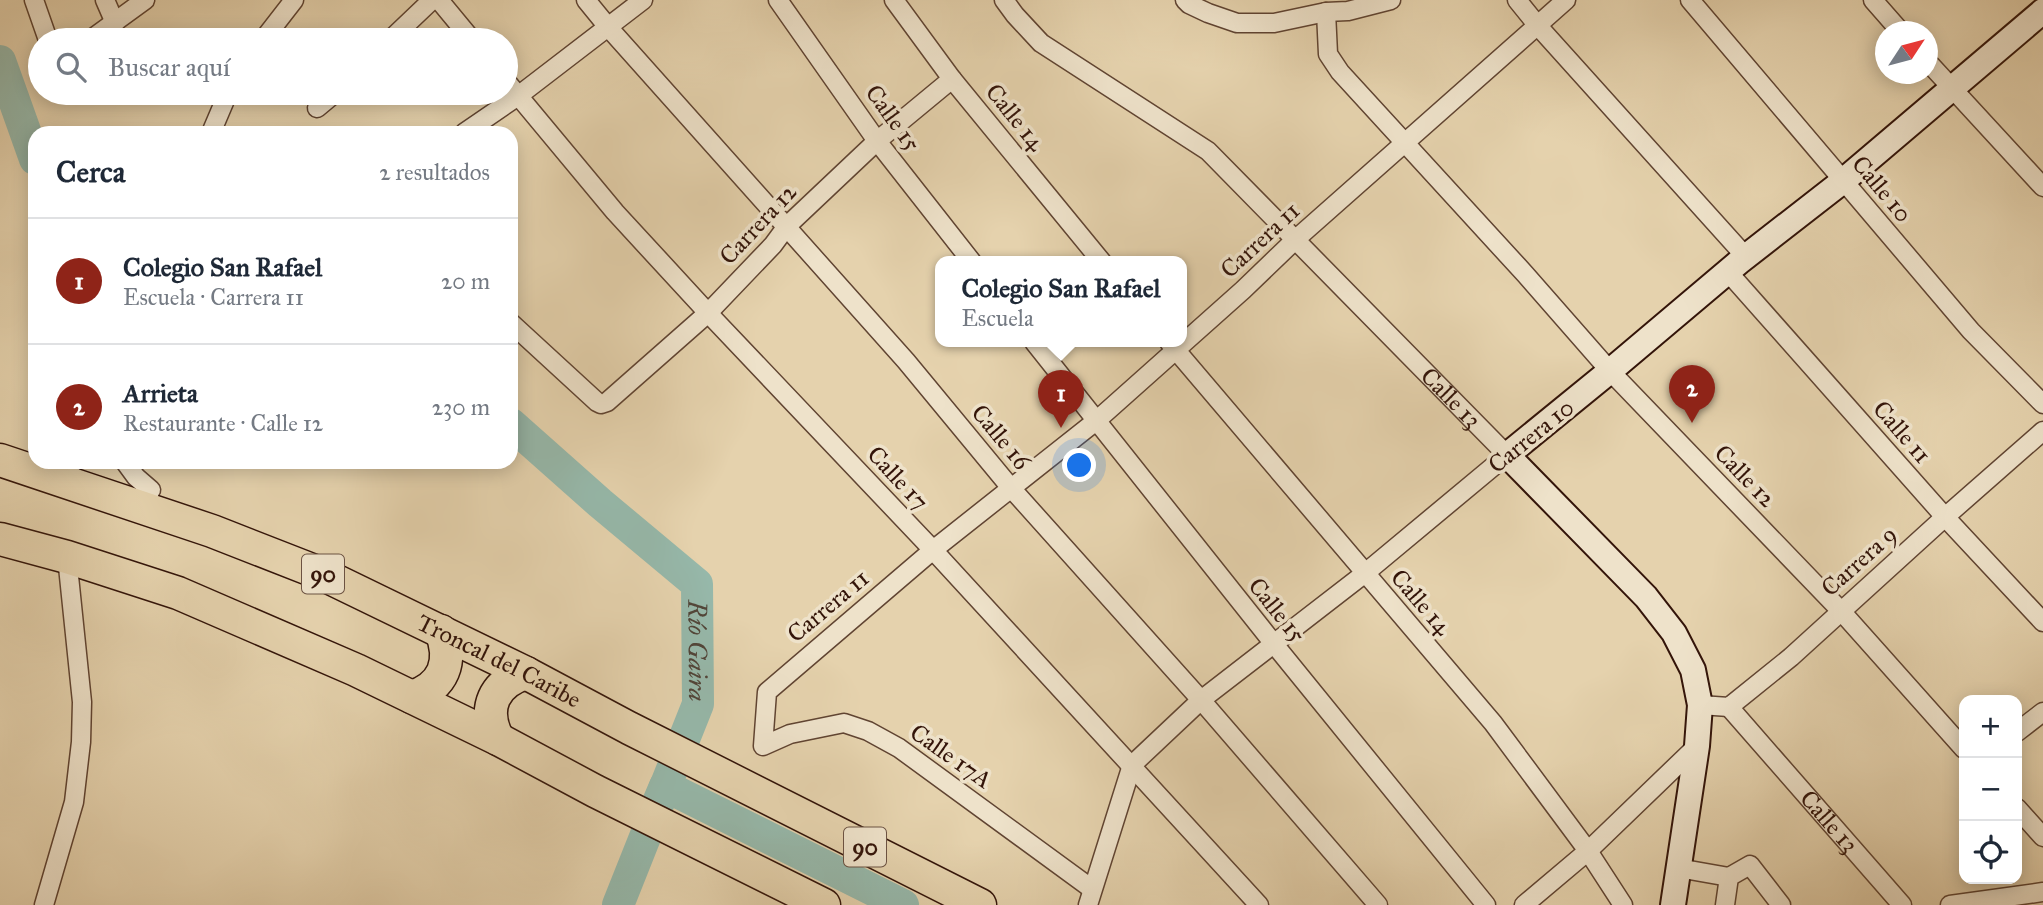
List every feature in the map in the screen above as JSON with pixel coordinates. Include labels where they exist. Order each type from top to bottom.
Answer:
[{"type":"highway","points":[[0,447],[28,453]]},
{"type":"highway","name":"Troncal del Caribe","points":[[0,460],[212,531],[322,574],[526,673],[980,905]]},
{"type":"highway","points":[[88,469],[151,490],[238,528],[322,574]]},
{"type":"highway","points":[[0,538],[178,593],[356,670],[498,738],[595,791],[824,905]]},
{"type":"highway","points":[[412,698],[433,687],[445,666],[447,654],[441,631]]},
{"type":"highway","points":[[498,738],[492,728],[491,716],[496,692],[514,676],[526,673]]},
{"type":"main road","name":"Carrera 10","points":[[1507,455],[1737,264],[1843,181],[2043,11]]},
{"type":"main road","name":"Calle 13","points":[[1507,455],[1646,597],[1674,633],[1693,670],[1700,705],[1697,746],[1673,905]]},
{"type":"street","points":[[34,0],[44,28]]},
{"type":"street","points":[[105,0],[115,23]]},
{"type":"street","points":[[108,28],[145,0]]},
{"type":"street","points":[[272,28],[294,0]]},
{"type":"street","points":[[403,28],[432,0]]},
{"type":"street","points":[[439,0],[462,28]]},
{"type":"street","name":"Calle 16","points":[[586,0],[906,361],[1012,488],[1201,700],[1378,905]]},
{"type":"street","points":[[518,96],[643,0]]},
{"type":"street","name":"Calle 15","points":[[778,0],[877,141],[967,256]]},
{"type":"street","name":"Calle 14","points":[[894,0],[952,79],[1097,256]]},
{"type":"street","name":"Calle 13","points":[[1004,0],[1041,43],[1208,151],[1507,455]]},
{"type":"street","points":[[1185,0],[1208,13],[1237,23],[1274,23],[1326,12],[1349,11],[1391,0]]},
{"type":"street","name":"Calle 11","points":[[1517,0],[1945,517],[2043,622]]},
{"type":"street","name":"Carrera 11","points":[[1187,333],[1566,0]]},
{"type":"street","name":"Calle 10","points":[[1690,0],[1970,331],[2043,404]]},
{"type":"street","points":[[1873,0],[1891,21]]},
{"type":"street","name":"Calle 12","points":[[1326,12],[1328,54],[1340,72],[1611,371],[1841,611],[1959,743]]},
{"type":"street","points":[[1938,74],[2043,187]]},
{"type":"street","name":"Carrera 12","points":[[518,329],[601,404],[607,402],[708,313],[773,245],[787,226],[877,141],[952,79]]},
{"type":"street","name":"Calle 17","points":[[518,96],[615,212],[933,550],[1259,905]]},
{"type":"street","points":[[214,126],[223,105]]},
{"type":"street","points":[[317,108],[321,105]]},
{"type":"street","points":[[474,126],[505,105]]},
{"type":"street","name":"Calle 15","points":[[1038,347],[1273,644],[1486,905]]},
{"type":"street","name":"Carrera 11","points":[[763,746],[766,692],[772,685],[933,550],[1096,421],[1171,347]]},
{"type":"street","name":"Calle 14","points":[[1173,347],[1493,723],[1588,851],[1623,905]]},
{"type":"street","name":"Carrera 9","points":[[1728,707],[1791,657],[1945,517],[2040,440]]},
{"type":"street","name":"Carrera 10","points":[[1090,897],[1132,765],[1201,700],[1364,574],[1507,455]]},
{"type":"street","points":[[130,469],[151,490]]},
{"type":"street","points":[[44,905],[74,802],[81,742],[82,702],[67,557]]},
{"type":"street","points":[[1700,705],[1728,707]]},
{"type":"street","name":"Calle 13","points":[[1728,707],[1902,905]]},
{"type":"street","points":[[2022,728],[2043,712]]},
{"type":"street","name":"Calle 17A","points":[[763,746],[790,734],[844,723],[868,731],[899,748],[1090,897]]},
{"type":"street","points":[[1524,905],[1588,851],[1697,746]]},
{"type":"street","points":[[2022,814],[2043,837]]},
{"type":"street","points":[[1678,867],[1729,877],[1750,865],[1781,905]]},
{"type":"street","points":[[1726,905],[1729,877]]},
{"type":"street","points":[[1950,905],[2043,892]]},
{"type":"waterway","name":"Río Gaira","points":[[0,61],[28,139]]},
{"type":"waterway","name":"Río Gaira","points":[[518,430],[697,584],[698,704],[618,905]]},
{"type":"waterway","points":[[657,805],[665,786],[903,905]]},
{"type":"place","name":"Arrieta","points":[[1692,423]]},
{"type":"place","name":"Colegio San Rafael","points":[[1061,428]]}]
